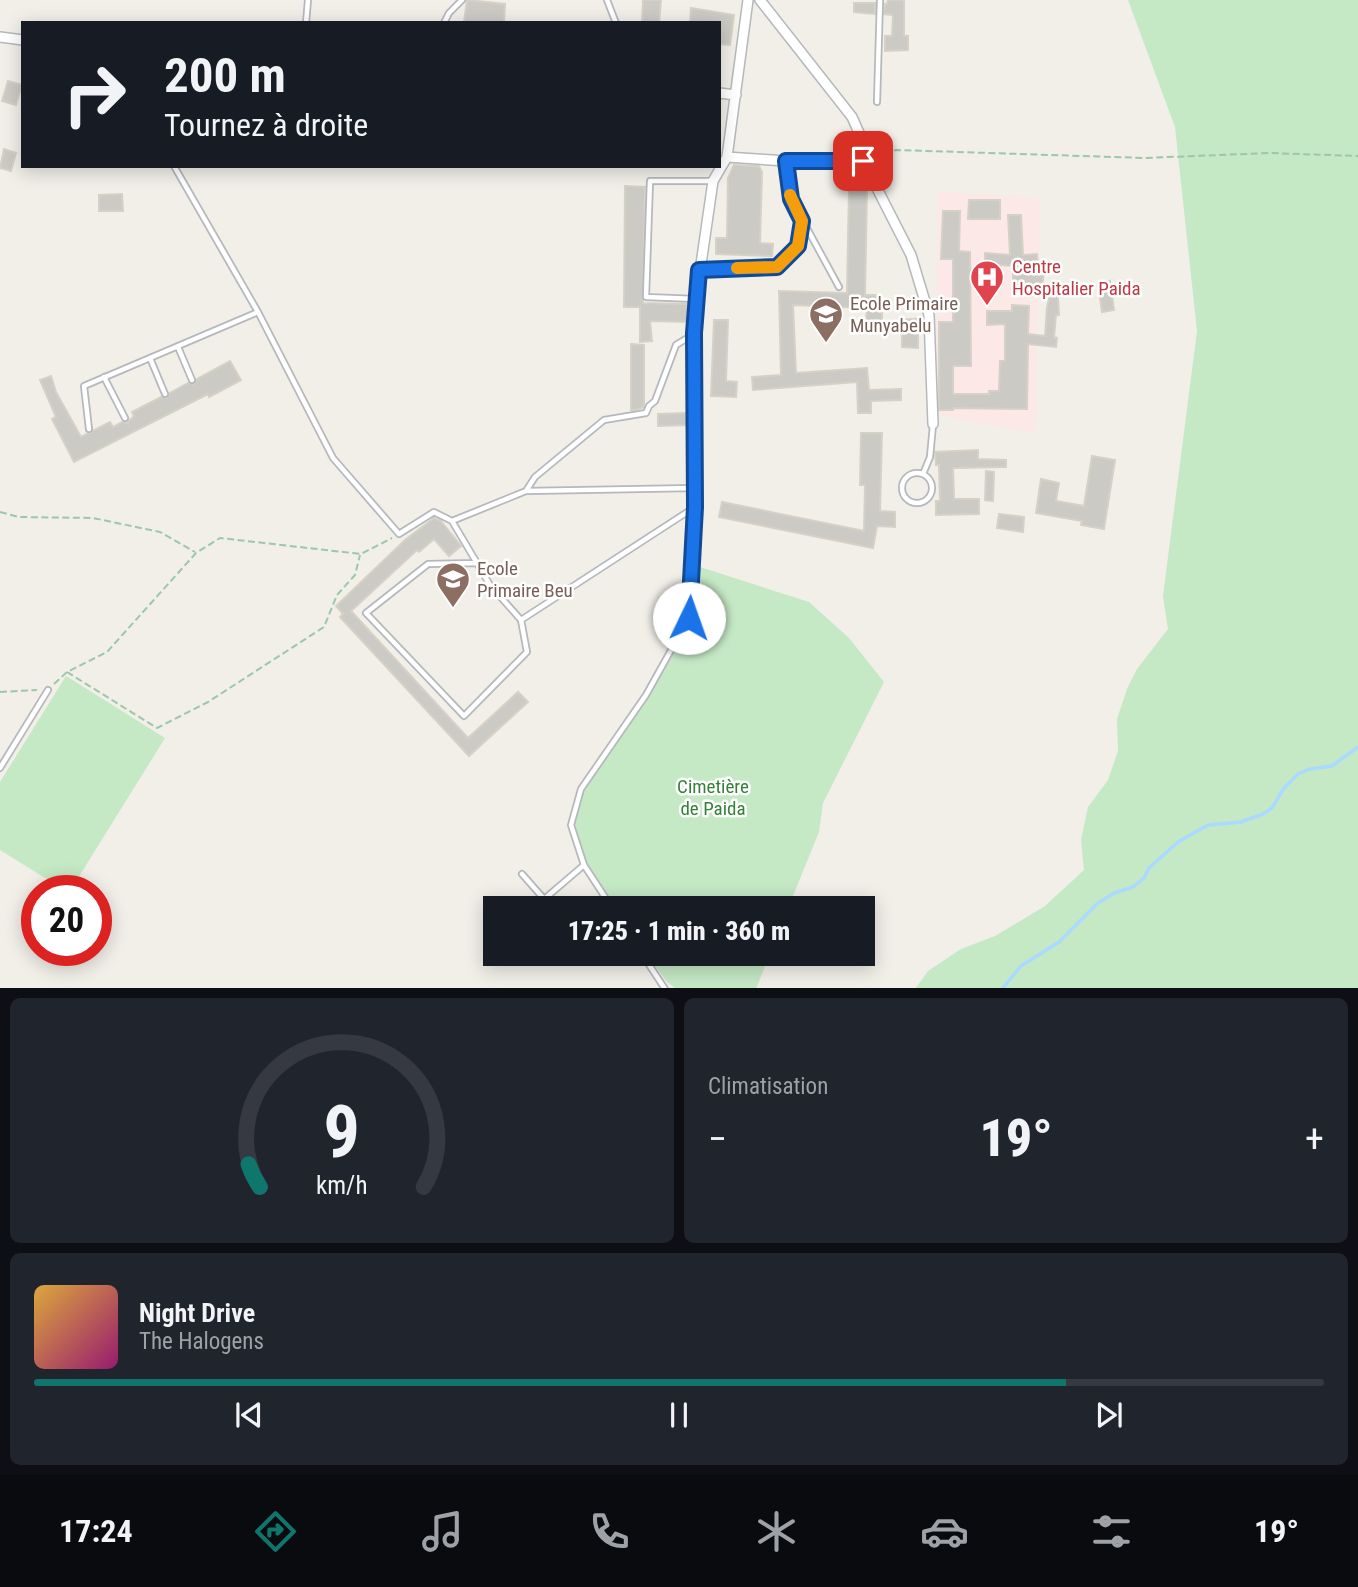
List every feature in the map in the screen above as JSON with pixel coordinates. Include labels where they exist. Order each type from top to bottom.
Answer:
[{"type":"street","points":[[721,167],[727,157],[748,0]]},
{"type":"street","points":[[760,0],[852,117],[864,144],[863,161],[911,255],[929,315],[933,424]]},
{"type":"street","points":[[0,37],[21,40]]},
{"type":"street","points":[[721,93],[736,95]]},
{"type":"street","points":[[727,157],[786,161],[863,161]]},
{"type":"street","points":[[695,488],[696,299],[713,181],[721,168]]},
{"type":"lane","points":[[306,21],[309,0]]},
{"type":"lane","points":[[445,21],[462,0]]},
{"type":"lane","points":[[607,0],[615,21]]},
{"type":"lane","points":[[877,102],[880,0]]},
{"type":"lane","points":[[786,161],[791,199],[839,287]]},
{"type":"lane","points":[[175,168],[258,312],[332,458],[400,534],[434,512],[452,521],[490,585],[521,620],[527,652],[464,716],[366,612],[428,564],[477,564]]},
{"type":"lane","points":[[696,299],[646,297],[650,181],[713,181]]},
{"type":"lane","points":[[699,270],[777,267],[798,246],[802,221]]},
{"type":"lane","points":[[89,429],[83,386],[258,312]]},
{"type":"lane","points":[[526,491],[535,477],[604,420],[646,413],[655,401],[676,345],[694,333]]},
{"type":"lane","points":[[178,346],[192,380]]},
{"type":"lane","points":[[150,358],[165,394]]},
{"type":"lane","points":[[104,377],[125,418]]},
{"type":"lane","points":[[923,474],[930,457],[933,424]]},
{"type":"lane","points":[[914,473],[923,474],[930,480],[932,489],[929,498],[912,502],[905,496],[902,486],[906,478],[914,473]]},
{"type":"lane","points":[[452,521],[526,491],[695,488],[689,618],[646,695],[581,789],[570,825],[584,865],[604,896]]},
{"type":"lane","points":[[521,620],[695,507]]},
{"type":"lane","points":[[0,768],[48,690]]},
{"type":"lane","points":[[549,896],[584,865]]},
{"type":"lane","points":[[522,874],[541,896]]},
{"type":"lane","points":[[650,966],[664,988]]},
{"type":"path","points":[[863,161],[896,150],[1145,158],[1269,153],[1358,156]]},
{"type":"path","points":[[0,512],[19,517],[93,518],[160,532],[195,553]]},
{"type":"path","points":[[0,692],[48,690],[67,672],[107,652],[195,553],[220,538],[361,554],[400,534]]},
{"type":"path","points":[[67,672],[157,728],[208,702],[324,627],[337,595],[355,575],[361,554]]},
{"type":"shaded area","name":"Centre Hospitalier Paida","points":[[938,191],[1040,199],[1035,433],[936,415]]},
{"type":"green space","points":[[1128,0],[1358,0],[1358,988],[916,988],[928,971],[961,949],[995,936],[1045,906],[1084,870],[1081,840],[1088,807],[1108,780],[1118,751],[1117,719],[1127,689],[1137,669],[1168,629],[1163,596],[1197,331],[1175,127]]},
{"type":"green space","name":"Cimetière de Paida","points":[[700,567],[809,602],[849,638],[884,682],[823,803],[819,832],[793,896],[608,896],[583,854],[575,815],[583,792],[671,659],[696,609]]},
{"type":"green space","points":[[66,676],[165,738],[80,875],[40,875],[0,850],[0,782]]},
{"type":"green space","points":[[655,966],[765,966],[756,988],[675,988]]},
{"type":"building","points":[[467,0],[505,4],[504,21],[464,21]]},
{"type":"building","points":[[643,0],[661,0],[659,21],[642,21]]},
{"type":"building","points":[[888,0],[904,0],[904,36],[908,36],[908,50],[885,51],[885,36],[892,36],[893,15],[884,14]]},
{"type":"building","points":[[854,3],[875,3],[875,14],[854,12]]},
{"type":"building","points":[[691,8],[734,15],[730,45],[721,44],[721,21],[690,21]]},
{"type":"building","points":[[8,81],[21,85],[16,105],[2,101]]},
{"type":"building","points":[[4,149],[16,153],[11,171],[0,168]]},
{"type":"building","points":[[734,165],[759,166],[762,172],[760,243],[773,244],[772,256],[716,254],[716,238],[727,238],[728,178]]},
{"type":"building","points":[[625,186],[645,187],[643,303],[689,304],[689,322],[650,321],[652,341],[640,342],[640,307],[624,307]]},
{"type":"building","points":[[849,188],[867,188],[865,295],[882,295],[882,322],[866,322],[867,308],[793,305],[796,373],[867,368],[869,390],[901,389],[901,400],[871,401],[871,413],[858,413],[857,382],[753,390],[752,377],[781,375],[779,291],[847,293]]},
{"type":"building","points":[[122,194],[123,211],[99,211],[99,195]]},
{"type":"building","points":[[969,200],[1000,200],[1000,219],[968,219]]},
{"type":"building","points":[[943,211],[960,211],[959,251],[970,252],[971,366],[953,366],[953,394],[989,394],[989,391],[999,391],[1000,361],[1005,361],[1005,324],[987,325],[987,311],[1012,311],[1012,305],[1029,306],[1028,334],[1045,336],[1047,307],[1053,282],[1057,283],[1059,315],[1056,315],[1056,347],[1028,344],[1027,409],[939,410],[939,322],[953,322],[953,259],[941,259]]},
{"type":"building","points":[[1008,215],[1021,215],[1023,255],[1037,254],[1038,269],[1044,270],[1042,290],[1013,289],[1013,266],[985,264],[985,253],[1010,255]]},
{"type":"building","points":[[1110,281],[1114,310],[1102,312],[1098,283]]},
{"type":"building","points":[[922,318],[922,328],[918,329],[918,348],[902,347],[902,320]]},
{"type":"building","points":[[714,320],[728,320],[726,381],[737,382],[736,397],[711,396]]},
{"type":"building","points":[[631,344],[644,345],[644,407],[635,410],[631,410]]},
{"type":"building","points":[[230,361],[241,380],[74,462],[52,419],[56,417],[40,380],[51,376],[56,392],[81,437],[110,422],[113,427],[122,422],[127,423],[134,416],[132,412],[161,397],[167,398],[170,393],[188,383],[194,384],[197,379]]},
{"type":"building","points":[[688,413],[688,425],[658,426],[658,414]]},
{"type":"building","points":[[861,433],[882,433],[880,511],[895,512],[895,527],[877,526],[873,548],[719,517],[722,502],[864,531],[865,485],[860,485]]},
{"type":"building","points":[[978,450],[978,459],[1006,460],[1006,467],[953,468],[954,499],[979,499],[979,514],[936,515],[936,501],[940,501],[939,465],[936,465],[935,452]]},
{"type":"building","points":[[1092,456],[1115,460],[1104,529],[1081,525],[1082,521],[1036,513],[1041,479],[1059,483],[1056,501],[1084,506]]},
{"type":"building","points":[[986,471],[994,472],[993,501],[985,500]]},
{"type":"building","points":[[999,514],[1024,517],[1023,532],[997,528]]},
{"type":"building","points":[[434,518],[441,521],[461,546],[449,556],[434,539],[419,552],[417,550],[351,611],[468,738],[518,692],[528,702],[469,756],[340,617],[343,614],[336,606],[405,540]]},
{"type":"waterway","points":[[1003,988],[1021,966],[1059,942],[1098,903],[1114,893],[1133,887],[1144,878],[1149,868],[1178,842],[1208,825],[1241,822],[1263,814],[1272,808],[1284,788],[1298,774],[1310,769],[1332,766],[1358,747]]},
{"type":"slow traffic","points":[[737,268],[777,267],[798,246],[802,221],[790,195]]},
{"type":"place","name":"Centre Hospitalier Paida","points":[[987,307]]},
{"type":"place","name":"Ecole Primaire Munyabelu","points":[[826,344]]},
{"type":"place","name":"Ecole Primaire Beu","points":[[453,609]]},
{"type":"route","points":[[689,618],[695,507],[694,333],[699,270],[777,267],[798,246],[802,221],[791,199],[786,161],[863,161]]}]
